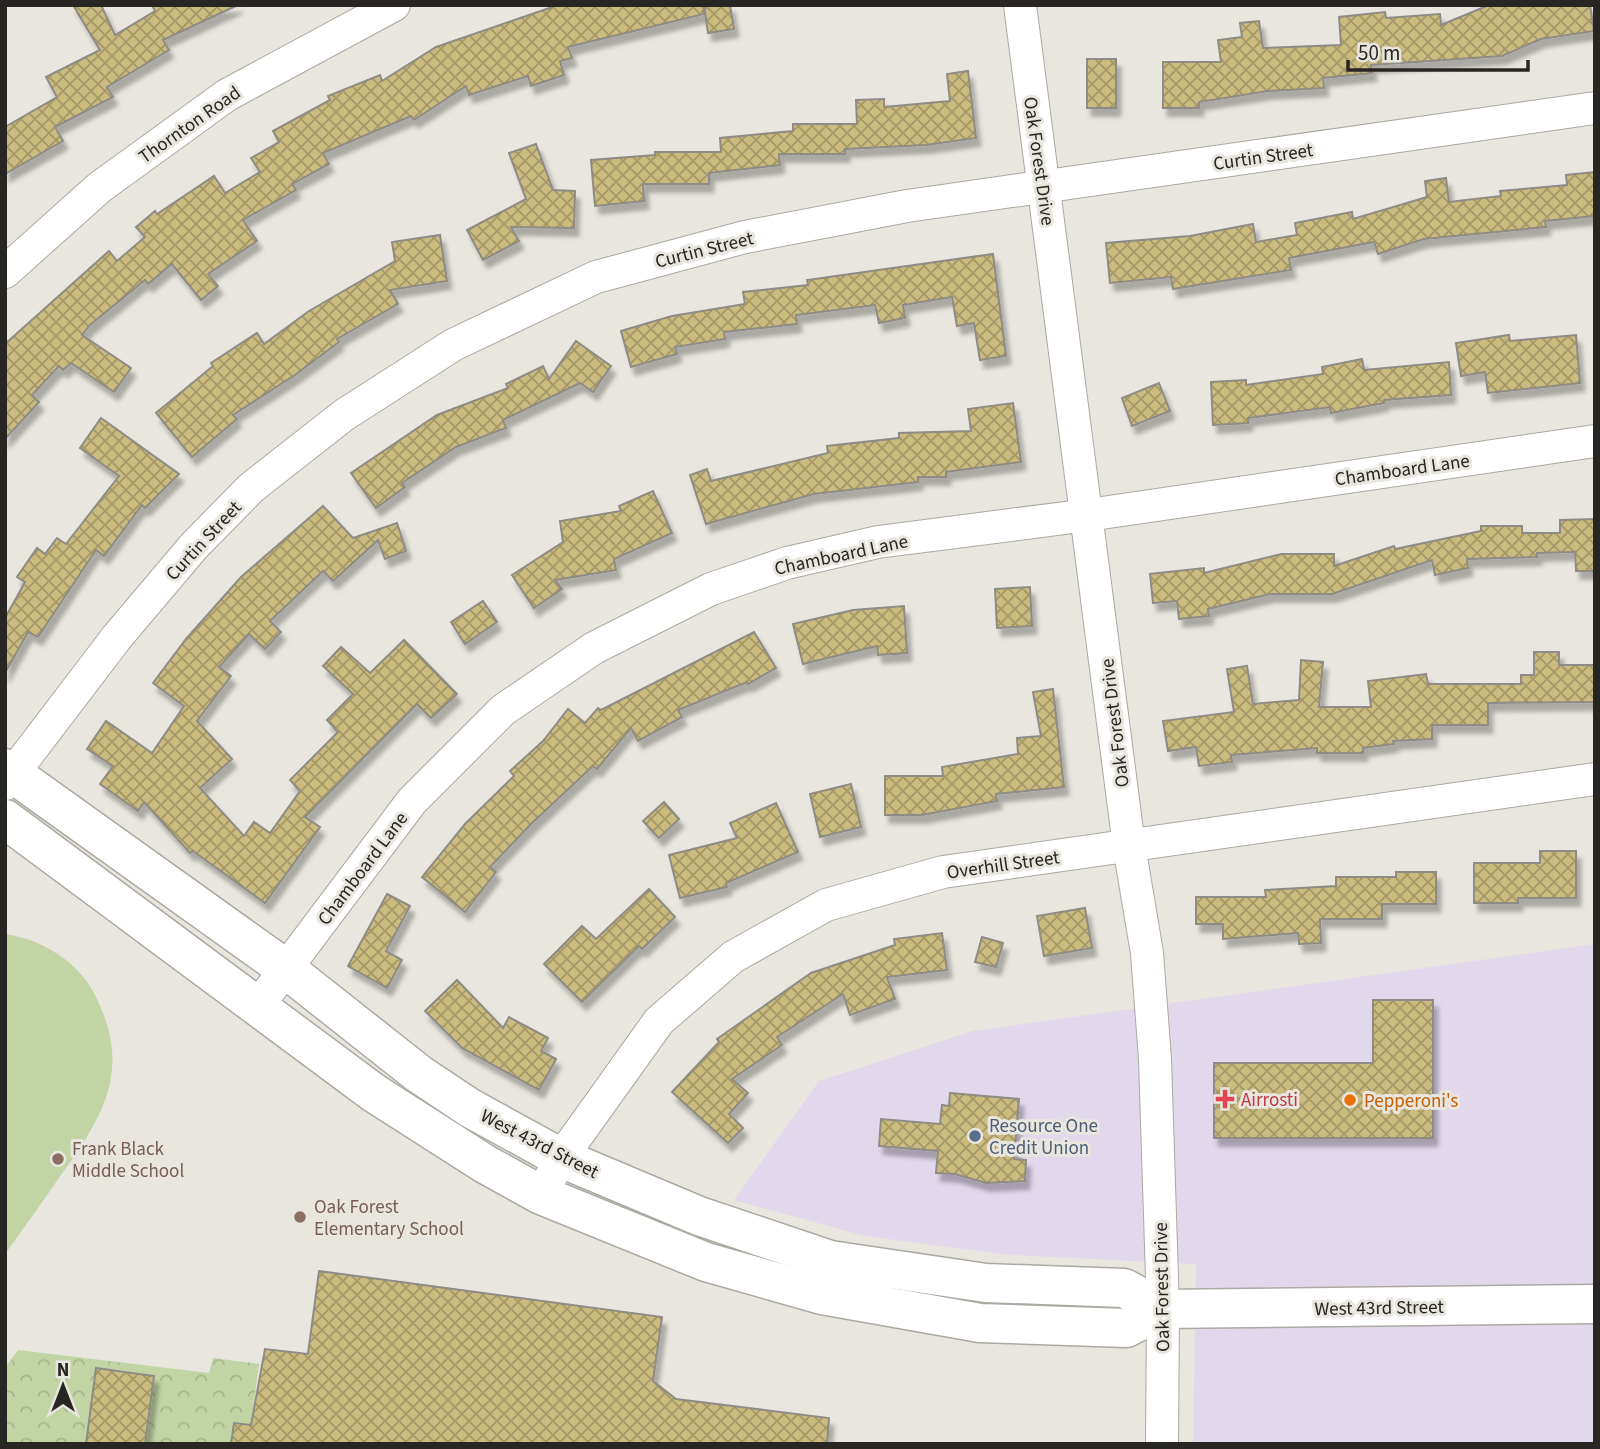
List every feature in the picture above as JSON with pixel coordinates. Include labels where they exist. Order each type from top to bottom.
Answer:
[{"type":"main road","name":"West 43rd Street","points":[[8,775],[286,970],[419,1074],[470,1108],[561,1158],[699,1216],[830,1260],[986,1283],[1125,1288],[1163,1309]]},
{"type":"main road","name":"West 43rd Street","points":[[5,819],[374,1093],[485,1164],[541,1195],[706,1262],[822,1295],[980,1323],[1126,1328],[1163,1309],[1595,1304]]},
{"type":"street","name":"Thornton Road","points":[[5,272],[100,187],[227,95],[394,5]]},
{"type":"street","name":"Oak Forest Drive","points":[[1020,5],[1129,846],[1147,953],[1155,1059],[1163,1309],[1162,1444]]},
{"type":"street","name":"Curtin Street","points":[[8,775],[117,637],[194,546],[251,488],[344,415],[453,345],[610,273],[744,237],[906,206],[1595,108]]},
{"type":"street","name":"Chamboard Lane","points":[[257,1007],[412,801],[503,710],[594,648],[710,589],[787,563],[878,542],[1088,515],[1595,441]]},
{"type":"street","name":"Overhill Street","points":[[541,1195],[561,1158],[659,1021],[733,957],[826,905],[943,872],[1595,779]]},
{"type":"shaded area","points":[[1595,944],[1595,1444],[1193,1444],[1196,1264],[1009,1255],[865,1236],[734,1200],[819,1081],[973,1031]]},
{"type":"green space","points":[[5,934],[32,941],[57,954],[69,962],[88,983],[106,1021],[112,1068],[108,1090],[90,1131],[5,1254]]},
{"type":"green space","points":[[18,1350],[209,1373],[213,1358],[259,1364],[251,1425],[234,1423],[231,1444],[5,1444],[5,1368]]},
{"type":"building","points":[[73,5],[101,5],[115,35],[155,11],[152,5],[238,5],[163,40],[169,50],[107,87],[113,97],[55,127],[63,141],[5,174],[5,127],[57,97],[46,77],[100,50]]},
{"type":"building","points":[[558,5],[703,5],[704,14],[568,47],[572,58],[560,61],[564,75],[531,86],[528,76],[469,95],[466,86],[414,120],[411,116],[323,153],[329,164],[292,184],[296,190],[243,220],[257,241],[208,274],[218,286],[201,300],[172,264],[148,284],[145,280],[90,325],[82,335],[131,368],[114,392],[71,363],[63,370],[59,366],[32,395],[39,402],[5,439],[5,344],[109,251],[117,261],[145,237],[136,227],[155,211],[157,214],[214,176],[225,193],[260,172],[251,158],[279,142],[273,131],[330,100],[328,96],[380,75],[382,81],[436,47]]},
{"type":"building","points":[[704,5],[730,5],[734,29],[708,33]]},
{"type":"building","points":[[1489,5],[1590,5],[1594,31],[1541,39],[1502,56],[1371,65],[1372,73],[1323,78],[1324,88],[1268,91],[1199,102],[1199,108],[1163,108],[1163,62],[1221,62],[1218,40],[1242,37],[1240,23],[1259,21],[1263,48],[1341,45],[1339,17],[1385,12],[1386,18],[1440,14],[1441,25]]},
{"type":"building","points":[[1087,59],[1116,59],[1116,108],[1087,108]]},
{"type":"building","points":[[968,71],[976,138],[926,145],[845,149],[845,154],[779,154],[780,165],[709,173],[709,184],[643,184],[644,201],[595,206],[591,160],[655,155],[655,152],[721,152],[720,138],[793,131],[793,124],[857,124],[856,100],[884,99],[884,107],[950,101],[947,74]]},
{"type":"building","points":[[536,144],[553,190],[575,191],[574,228],[511,227],[519,241],[483,260],[467,230],[526,199],[509,153]]},
{"type":"building","points":[[1595,172],[1595,216],[1545,221],[1546,227],[1424,239],[1378,254],[1374,242],[1289,258],[1291,270],[1173,289],[1171,277],[1110,283],[1106,243],[1190,236],[1253,224],[1256,242],[1297,235],[1295,223],[1352,212],[1353,219],[1427,197],[1425,181],[1446,178],[1449,202],[1501,196],[1500,191],[1567,185],[1566,175]]},
{"type":"building","points":[[440,235],[447,281],[390,290],[398,304],[337,339],[339,342],[295,375],[233,415],[237,419],[192,457],[156,413],[213,366],[211,363],[257,333],[264,344],[309,311],[395,261],[392,242]]},
{"type":"building","points":[[993,254],[1006,356],[980,360],[974,323],[957,326],[952,297],[903,305],[905,318],[879,323],[875,305],[796,315],[797,324],[724,332],[725,339],[675,347],[677,354],[631,367],[621,331],[672,316],[745,304],[743,292],[808,285],[807,280]]},
{"type":"building","points":[[1509,335],[1510,341],[1576,335],[1580,383],[1488,393],[1485,372],[1461,376],[1456,343]]},
{"type":"building","points":[[576,341],[611,366],[593,392],[580,383],[503,420],[506,428],[456,447],[402,483],[405,487],[376,508],[351,473],[437,415],[508,388],[506,384],[543,366],[549,379]]},
{"type":"building","points":[[1362,359],[1364,370],[1449,362],[1451,395],[1384,400],[1384,403],[1331,413],[1330,407],[1248,418],[1248,423],[1213,425],[1211,382],[1246,380],[1246,385],[1323,374],[1322,367]]},
{"type":"building","points":[[1159,383],[1170,411],[1132,426],[1122,398]]},
{"type":"building","points":[[1013,403],[1021,462],[946,472],[946,477],[918,477],[918,482],[814,494],[706,524],[690,475],[707,469],[711,481],[828,453],[827,446],[899,438],[899,433],[971,431],[968,409]]},
{"type":"building","points":[[101,418],[179,474],[145,508],[142,505],[104,556],[96,550],[38,637],[28,632],[5,673],[5,618],[25,582],[17,577],[37,548],[45,554],[57,538],[66,544],[119,476],[80,448]]},
{"type":"building","points":[[653,491],[672,533],[614,559],[616,570],[555,580],[562,589],[534,608],[512,575],[563,542],[560,521],[621,511],[619,506]]},
{"type":"building","points":[[323,506],[353,538],[397,523],[406,551],[385,559],[378,540],[333,581],[323,571],[270,621],[281,632],[265,649],[249,634],[219,667],[231,676],[197,721],[232,759],[200,788],[244,836],[254,822],[270,833],[300,791],[290,780],[338,732],[327,720],[353,694],[323,666],[341,647],[370,673],[404,640],[457,694],[431,718],[417,704],[305,817],[320,827],[265,903],[193,851],[190,853],[144,802],[138,811],[100,784],[113,766],[87,749],[106,721],[152,753],[184,706],[153,683],[186,639],[241,577]]},
{"type":"building","points":[[1595,519],[1595,571],[1576,571],[1575,552],[1537,553],[1537,557],[1467,559],[1468,568],[1435,575],[1432,560],[1332,594],[1270,594],[1208,609],[1209,616],[1179,619],[1177,601],[1153,603],[1150,574],[1204,568],[1204,573],[1281,554],[1334,554],[1334,566],[1394,546],[1395,549],[1481,531],[1481,526],[1522,526],[1522,533],[1560,533],[1560,520]]},
{"type":"building","points":[[1030,587],[1032,626],[997,628],[995,589]]},
{"type":"building","points":[[483,601],[497,622],[465,644],[451,622]]},
{"type":"building","points":[[904,606],[907,653],[878,655],[877,646],[803,664],[793,624],[853,610]]},
{"type":"building","points":[[754,632],[776,668],[748,684],[747,682],[678,710],[682,717],[638,741],[631,728],[597,769],[593,766],[490,867],[496,872],[465,912],[422,877],[465,824],[514,776],[510,771],[543,741],[568,709],[585,723],[598,708],[601,710]]},
{"type":"building","points":[[1534,652],[1559,652],[1559,665],[1595,665],[1595,702],[1488,703],[1488,725],[1432,725],[1432,739],[1393,741],[1394,744],[1363,748],[1363,753],[1317,753],[1317,748],[1231,755],[1232,762],[1199,766],[1196,747],[1168,751],[1163,721],[1234,712],[1227,669],[1247,666],[1253,704],[1299,700],[1301,660],[1323,662],[1319,707],[1371,707],[1368,681],[1426,674],[1428,684],[1521,684],[1521,675],[1534,675]]},
{"type":"building","points":[[1053,689],[1064,787],[996,794],[997,801],[922,815],[885,815],[885,776],[943,776],[942,767],[1018,754],[1017,738],[1041,736],[1033,692]]},
{"type":"building","points":[[851,784],[861,827],[820,837],[810,794]]},
{"type":"building","points":[[664,802],[679,819],[659,838],[643,821]]},
{"type":"building","points":[[776,803],[798,852],[726,883],[727,887],[680,898],[669,855],[737,838],[730,823]]},
{"type":"building","points":[[1540,851],[1576,851],[1576,898],[1518,898],[1518,903],[1474,903],[1474,863],[1540,863]]},
{"type":"building","points":[[1396,872],[1436,872],[1436,904],[1382,904],[1382,919],[1320,919],[1321,943],[1299,944],[1298,933],[1223,939],[1223,924],[1196,924],[1196,897],[1266,897],[1265,890],[1336,886],[1336,877],[1396,877]]},
{"type":"building","points":[[649,889],[675,917],[642,949],[639,946],[582,1002],[544,964],[582,926],[596,939]]},
{"type":"building","points":[[387,894],[410,906],[386,951],[402,960],[387,988],[348,966]]},
{"type":"building","points":[[1085,908],[1092,948],[1044,956],[1037,916]]},
{"type":"building","points":[[942,933],[947,970],[887,977],[895,999],[850,1015],[843,994],[777,1037],[782,1045],[732,1079],[748,1093],[729,1114],[743,1128],[728,1143],[672,1092],[719,1042],[717,1039],[811,973],[895,945],[894,939]]},
{"type":"building","points":[[982,937],[1003,943],[996,967],[975,962]]},
{"type":"building","points":[[457,980],[503,1028],[509,1017],[548,1038],[541,1051],[556,1059],[539,1090],[462,1048],[425,1011]]},
{"type":"building","points":[[1373,1000],[1433,1000],[1433,1138],[1214,1138],[1214,1063],[1373,1063]]},
{"type":"building","name":"Resource One Credit Union","points":[[950,1093],[1019,1099],[1014,1159],[1026,1160],[1025,1181],[986,1183],[955,1174],[936,1173],[938,1151],[879,1146],[881,1119],[940,1124],[942,1105],[949,1106]]},
{"type":"building","points":[[319,1271],[662,1317],[653,1381],[676,1399],[829,1418],[827,1444],[231,1444],[234,1423],[251,1425],[265,1349],[308,1354]]},
{"type":"building","points":[[96,1368],[154,1376],[145,1444],[86,1444]]},
{"type":"place","name":"Airrosti","points":[[1225,1099]]},
{"type":"place","name":"Pepperoni's","points":[[1350,1100]]},
{"type":"place","name":"Resource One Credit Union","points":[[975,1136]]},
{"type":"place","name":"Frank Black Middle School","points":[[58,1159]]},
{"type":"place","name":"Oak Forest Elementary School","points":[[300,1217]]}]
